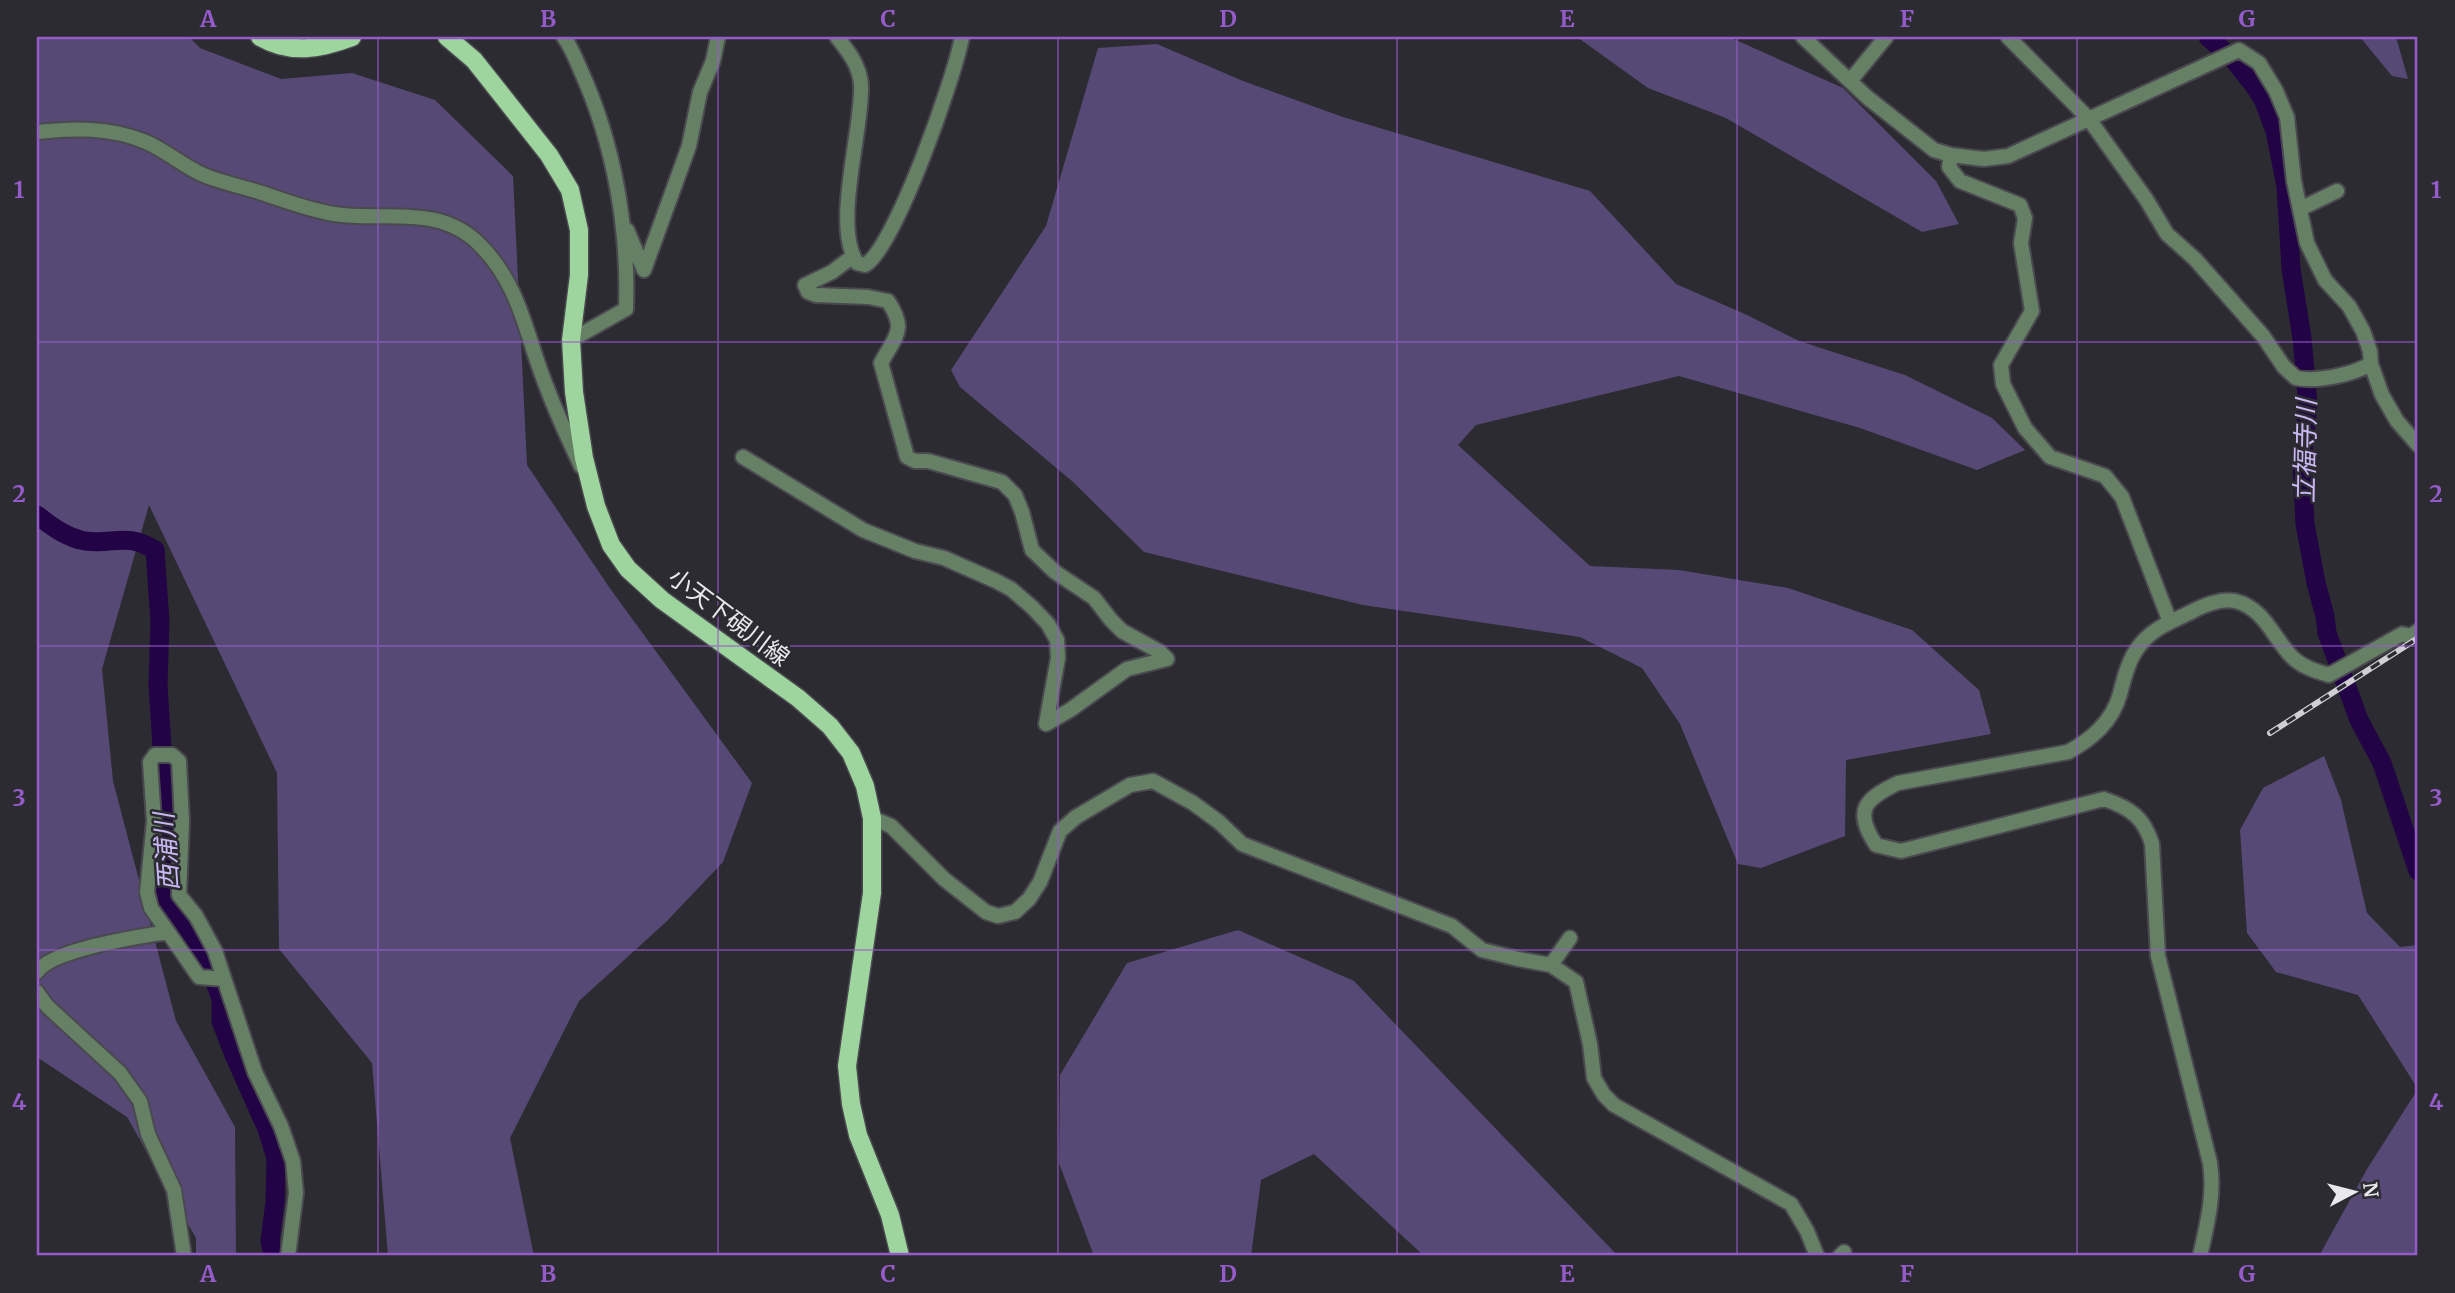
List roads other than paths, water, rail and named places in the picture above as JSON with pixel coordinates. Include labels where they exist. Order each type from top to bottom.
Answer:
[{"type":"main road","points":[[260,37],[274,45],[298,50],[328,46],[352,37]]},
{"type":"main road","name":"小天下硯川線","points":[[447,37],[474,60],[549,155],[570,190],[579,230],[579,275],[570,340],[574,392],[584,458],[596,506],[611,545],[628,569],[662,600],[798,698],[830,726],[850,753],[865,786],[872,818],[872,893],[847,1066],[858,1135],[890,1215],[900,1256]]},
{"type":"street","points":[[564,37],[594,101],[613,172],[623,222],[627,285],[626,309],[570,340]]},
{"type":"street","points":[[623,222],[644,270],[689,146],[700,92],[713,61],[718,37]]},
{"type":"street","points":[[837,37],[855,63],[861,85],[848,205],[848,230],[852,257],[856,263],[865,265],[873,260],[884,242],[913,181],[941,109],[962,37]]},
{"type":"street","points":[[1802,37],[1850,81],[1934,150],[1984,159],[2008,156],[2239,50],[2259,63],[2276,91],[2287,117],[2294,181],[2307,243],[2325,280],[2349,306],[2363,331],[2382,395],[2397,421],[2418,445]]},
{"type":"street","points":[[1850,81],[1885,37]]},
{"type":"street","points":[[2008,37],[2089,119],[2146,199],[2167,234],[2195,259],[2296,378],[2309,379],[2358,371],[2371,364]]},
{"type":"street","points":[[37,132],[74,128],[116,133],[148,143],[206,176],[291,204],[335,215],[412,215],[449,225],[477,242],[497,262],[517,298],[547,388],[596,506]]},
{"type":"street","points":[[1951,155],[1949,167],[1960,181],[2020,205],[2025,218],[2021,243],[2032,311],[2001,365],[2003,384],[2025,428],[2050,457],[2105,476],[2122,497],[2170,622]]},
{"type":"street","points":[[2300,209],[2337,191]]},
{"type":"street","points":[[743,457],[863,530],[915,551],[944,558],[996,581],[1011,589],[1032,607],[1048,624],[1057,639],[1058,658],[1046,724],[1070,710],[1127,668],[1167,659],[1160,652],[1122,631],[1086,591],[1055,572],[1032,550],[1015,495],[1002,482],[907,457],[881,363],[900,330],[898,316],[888,301],[868,297],[816,295],[808,292],[806,285],[832,272],[852,257]]},
{"type":"street","points":[[2200,1256],[2213,1184],[2158,956],[2152,844],[2147,829],[2134,812],[2104,799],[1901,851],[1876,845],[1868,834],[1863,819],[1867,804],[1874,795],[1898,783],[2068,752],[2088,741],[2106,722],[2119,697],[2124,677],[2139,645],[2160,627],[2218,601],[2235,601],[2255,611],[2291,656],[2308,669],[2329,675],[2402,634],[2416,637]]},
{"type":"street","points":[[224,979],[199,977],[151,908],[147,892],[154,821],[150,762],[155,755],[172,755],[179,761],[182,821],[179,895],[196,916],[215,951],[255,1072],[281,1126],[293,1161],[296,1193],[288,1256]]},
{"type":"street","points":[[872,818],[891,826],[944,879],[986,912],[998,916],[1015,912],[1028,899],[1040,882],[1060,831],[1076,817],[1129,785],[1153,781],[1210,816],[1242,844],[1452,926],[1482,950],[1551,965],[1576,982],[1590,1044],[1594,1078],[1604,1095],[1614,1105],[1791,1204],[1807,1231],[1817,1256]]},
{"type":"street","points":[[37,972],[50,960],[76,951],[168,933]]},
{"type":"street","points":[[1551,965],[1570,937]]},
{"type":"street","points":[[37,992],[47,1006],[120,1073],[140,1101],[148,1134],[174,1190],[184,1256]]},
{"type":"waterway","name":"立福寺川","points":[[2208,37],[2233,59],[2253,84],[2263,99],[2275,131],[2286,186],[2291,269],[2302,338],[2308,405],[2302,463],[2305,524],[2316,583],[2327,633],[2359,720],[2382,763],[2418,871]]},
{"type":"waterway","name":"西浦川","points":[[37,515],[60,531],[78,539],[95,542],[128,540],[155,550],[160,622],[158,685],[167,824],[162,861],[166,897],[179,923],[206,956],[221,999],[221,1021],[267,1129],[276,1158],[275,1202],[270,1241],[273,1256]]},
{"type":"railway","points":[[2270,733],[2418,638]]}]
